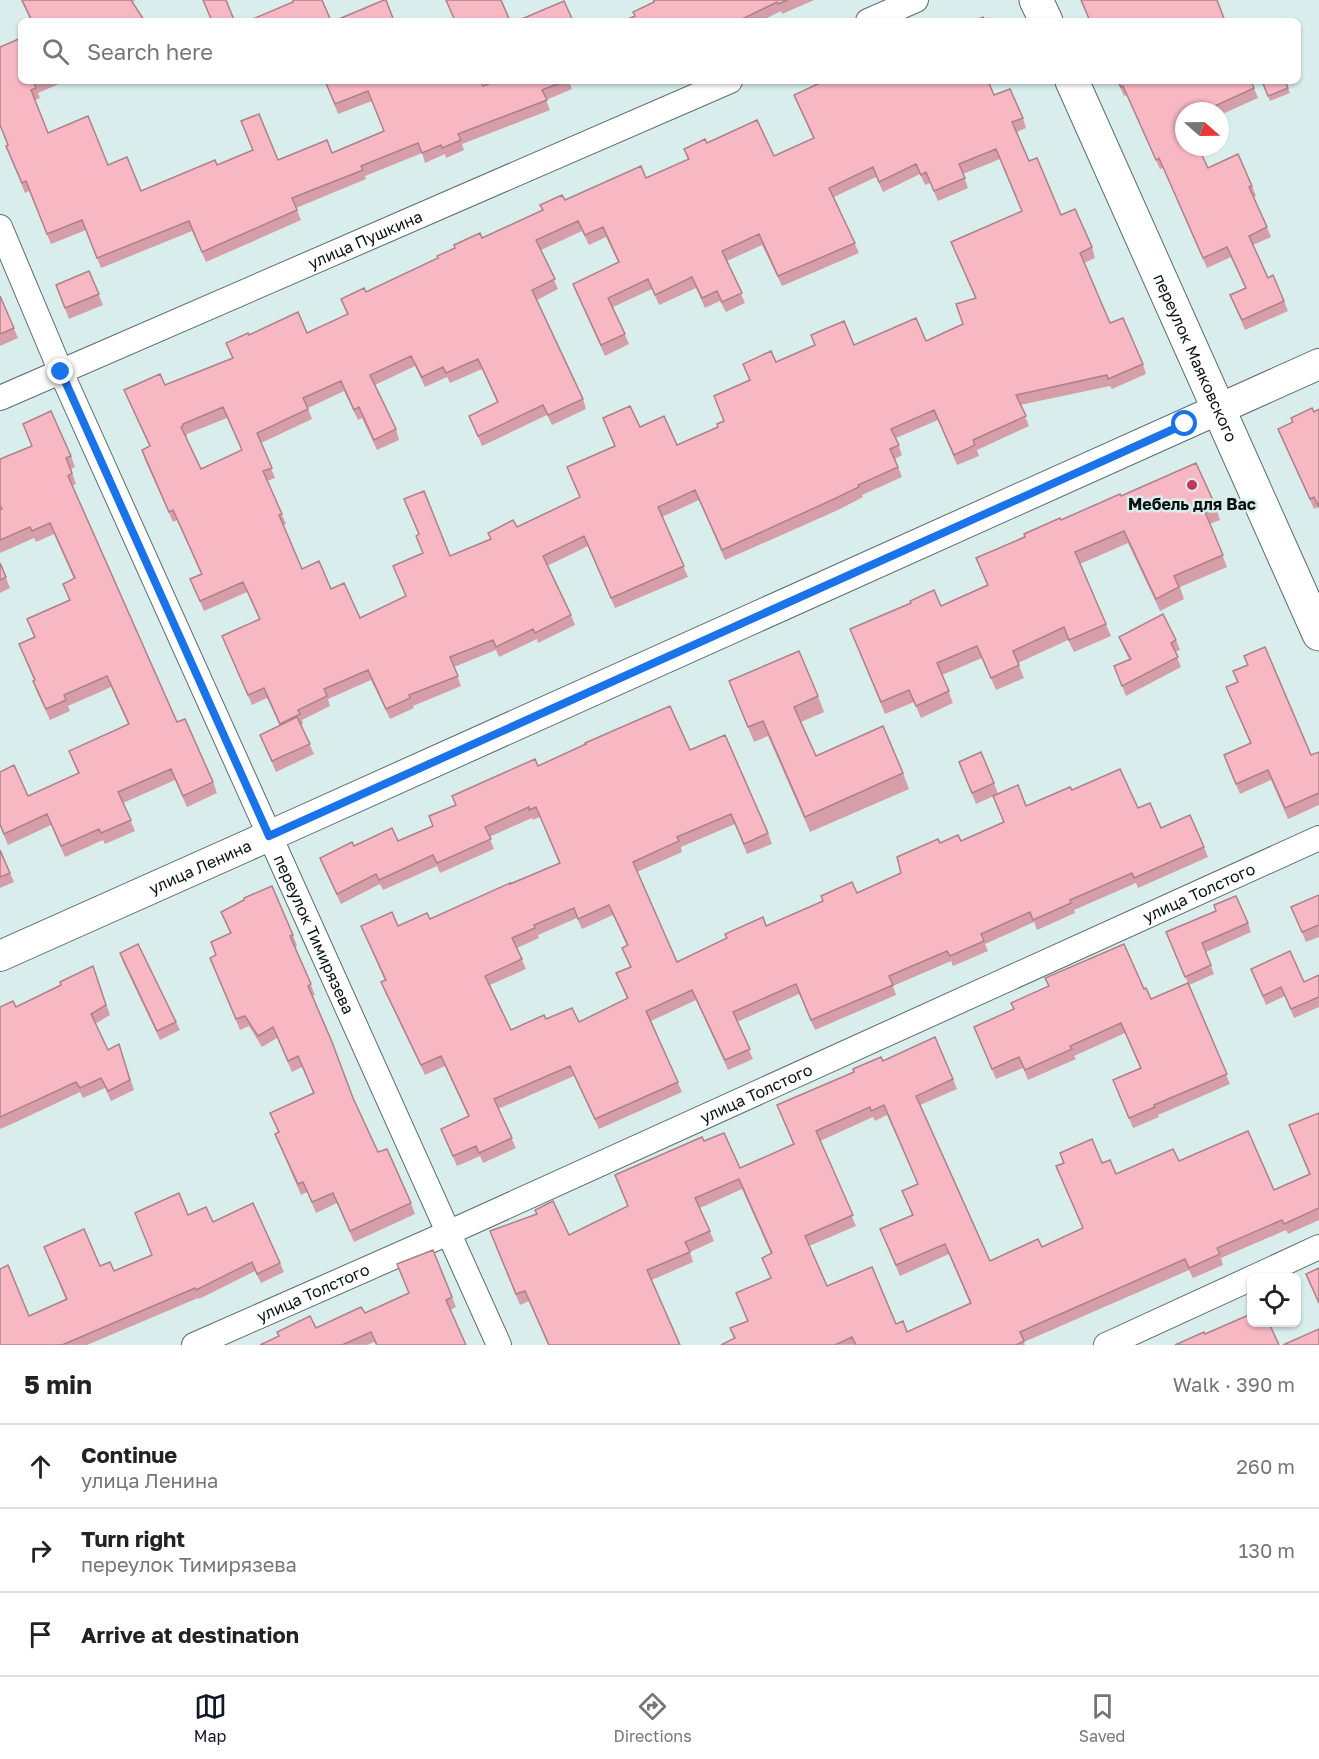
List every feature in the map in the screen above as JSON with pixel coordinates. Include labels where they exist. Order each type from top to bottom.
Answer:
[{"type":"main road","points":[[1036,0],[1045,18]]},
{"type":"main road","name":"переулок Маяковского","points":[[1073,84],[1319,634]]},
{"type":"street","points":[[875,18],[916,0]]},
{"type":"street","name":"улица Пушкина","points":[[0,398],[723,84]]},
{"type":"street","name":"переулок Тимирязева","points":[[0,227],[61,372],[499,1345]]},
{"type":"street","name":"улица Ленина","points":[[0,956],[1319,364]]},
{"type":"street","name":"улица Толстого","points":[[194,1345],[448,1233],[1319,838]]},
{"type":"street","points":[[1263,1273],[1319,1247]]},
{"type":"street","points":[[1106,1345],[1247,1280]]},
{"type":"building","points":[[22,0],[131,0],[143,18],[31,18]]},
{"type":"building","points":[[203,0],[226,0],[233,18],[211,18]]},
{"type":"building","points":[[293,0],[322,0],[330,18],[255,18],[293,2]]},
{"type":"building","points":[[386,0],[393,18],[341,18]]},
{"type":"building","points":[[446,0],[501,0],[509,18],[454,18]]},
{"type":"building","points":[[654,0],[788,0],[778,4],[777,2],[744,18],[630,18],[635,16],[633,12]]},
{"type":"building","points":[[1081,0],[1217,0],[1224,18],[1089,18]]},
{"type":"building","points":[[564,1],[572,18],[524,18]]},
{"type":"building","points":[[18,39],[18,84],[34,84],[36,88],[31,90],[48,133],[88,116],[108,165],[127,157],[141,191],[215,160],[217,165],[253,150],[241,121],[259,114],[278,160],[327,140],[332,153],[384,131],[368,91],[335,104],[326,84],[482,84],[483,86],[488,84],[557,84],[542,90],[547,100],[458,134],[461,140],[422,153],[418,143],[361,166],[363,170],[292,198],[297,210],[202,252],[189,221],[97,258],[82,220],[47,234],[26,181],[22,183],[6,146],[8,145],[0,125],[0,47]]},
{"type":"building","points":[[818,84],[989,84],[994,95],[1010,89],[1023,118],[1012,122],[1029,161],[1037,158],[1061,215],[1075,209],[1092,247],[1080,253],[1110,323],[1123,318],[1143,364],[1108,379],[1107,375],[1016,395],[1026,416],[973,440],[975,445],[954,455],[934,410],[891,429],[899,445],[890,449],[898,467],[722,550],[695,490],[658,507],[684,566],[611,598],[584,536],[543,556],[571,615],[535,633],[533,629],[496,647],[493,640],[450,657],[458,676],[409,695],[410,698],[386,709],[368,670],[324,689],[327,696],[298,710],[300,714],[280,724],[264,688],[248,695],[222,636],[260,619],[243,582],[200,601],[190,579],[202,574],[173,510],[169,512],[142,450],[150,446],[124,390],[160,374],[165,385],[233,358],[226,343],[298,312],[307,333],[348,314],[341,299],[364,288],[366,292],[438,258],[437,256],[455,248],[454,245],[480,233],[482,238],[543,210],[540,205],[562,195],[565,200],[641,166],[646,178],[689,159],[684,149],[705,139],[707,143],[757,120],[774,156],[814,138],[794,95]],"holes":[[[996,149],[1022,211],[951,242],[976,298],[956,304],[963,324],[926,341],[916,318],[854,345],[844,321],[811,335],[815,345],[776,362],[771,351],[743,364],[750,380],[714,396],[724,421],[717,424],[718,427],[677,445],[664,416],[640,427],[630,406],[603,418],[615,446],[567,467],[580,497],[517,527],[513,520],[488,533],[491,539],[450,556],[424,491],[404,499],[419,534],[416,536],[423,553],[393,566],[406,596],[360,618],[344,583],[331,589],[319,561],[302,569],[263,471],[272,468],[257,433],[308,409],[303,398],[341,381],[354,410],[359,407],[374,440],[396,429],[370,375],[411,356],[422,377],[443,367],[446,373],[478,359],[498,402],[469,416],[478,436],[543,405],[548,415],[583,399],[532,290],[555,279],[536,240],[578,221],[585,235],[603,227],[619,262],[573,284],[601,345],[625,334],[608,298],[648,279],[655,295],[692,277],[702,298],[717,291],[722,302],[742,293],[722,251],[759,234],[778,276],[855,243],[829,188],[873,167],[879,182],[916,164],[921,175],[926,172],[934,191],[965,178],[959,164]],[[223,407],[242,450],[201,469],[181,427],[183,424]]]},
{"type":"building","points":[[1120,84],[1252,84],[1254,88],[1224,102],[1175,102],[1175,156],[1202,156],[1208,168],[1238,154],[1252,186],[1249,187],[1267,227],[1249,236],[1268,278],[1273,275],[1284,301],[1242,320],[1230,295],[1246,288],[1227,247],[1203,258],[1159,158],[1156,160],[1123,86],[1121,87]]},
{"type":"building","points":[[1263,84],[1286,84],[1288,88],[1268,96]]},
{"type":"building","points":[[89,271],[99,294],[65,308],[56,285]]},
{"type":"building","points":[[0,296],[14,328],[0,334]]},
{"type":"building","points":[[1312,408],[1314,412],[1319,409],[1319,507],[1314,497],[1310,499],[1278,429],[1293,422],[1291,418]]},
{"type":"building","points":[[51,411],[71,456],[66,458],[72,473],[68,476],[177,722],[185,719],[213,782],[183,796],[171,769],[118,792],[131,820],[101,833],[99,829],[61,846],[47,814],[4,834],[0,824],[0,772],[14,765],[28,796],[79,773],[69,751],[129,724],[107,676],[64,695],[66,700],[46,709],[19,644],[35,637],[27,619],[70,600],[63,584],[75,578],[50,523],[32,531],[30,527],[0,540],[0,509],[2,509],[0,505],[0,459],[32,446],[23,424]]},
{"type":"building","points":[[1196,463],[1216,507],[1205,512],[1223,555],[1174,576],[1179,587],[1156,599],[1124,531],[1075,552],[1106,624],[1069,640],[1064,627],[1013,651],[1019,665],[991,678],[977,646],[937,663],[949,691],[916,706],[909,690],[881,702],[850,629],[911,603],[910,601],[934,590],[941,606],[988,585],[976,558],[1025,537],[1024,534],[1060,518],[1061,520],[1120,494],[1121,496]]},
{"type":"building","points":[[0,563],[6,577],[0,580]]},
{"type":"building","points":[[1163,614],[1176,640],[1171,643],[1178,657],[1122,686],[1114,666],[1131,659],[1119,637]]},
{"type":"building","points":[[1265,647],[1311,755],[1319,752],[1319,793],[1285,808],[1268,770],[1236,784],[1224,755],[1251,743],[1226,687],[1238,682],[1233,671],[1248,665],[1244,656]]},
{"type":"building","points":[[799,651],[818,696],[794,707],[816,756],[883,726],[903,773],[805,817],[763,721],[748,727],[729,681]]},
{"type":"building","points":[[670,706],[690,750],[725,735],[768,833],[744,844],[731,814],[677,837],[679,841],[633,862],[677,962],[727,938],[725,934],[763,917],[766,926],[823,901],[821,896],[852,882],[857,893],[901,873],[897,857],[938,839],[940,843],[958,835],[961,841],[1004,822],[993,796],[1018,785],[1026,806],[1070,787],[1072,790],[1120,769],[1138,808],[1150,803],[1161,828],[1190,815],[1204,847],[1134,878],[1132,873],[1070,900],[1071,903],[1033,920],[1030,912],[981,934],[984,941],[950,956],[947,951],[889,976],[893,985],[811,1020],[796,984],[733,1012],[750,1049],[725,1060],[692,990],[646,1011],[678,1082],[595,1119],[570,1066],[494,1099],[512,1138],[479,1153],[476,1146],[453,1156],[441,1129],[469,1116],[441,1056],[421,1065],[381,982],[386,980],[361,926],[392,912],[398,926],[427,913],[430,919],[560,863],[536,807],[529,810],[529,807],[485,827],[491,839],[437,863],[433,855],[379,880],[376,874],[337,894],[320,858],[352,842],[354,846],[392,828],[398,841],[433,826],[429,816],[456,805],[452,796],[535,759],[538,766]],"holes":[[[609,905],[628,945],[622,948],[631,967],[616,973],[628,998],[579,1022],[572,1008],[546,1019],[544,1015],[511,1030],[485,976],[522,959],[512,938],[535,928],[534,925],[574,908],[578,919]]]},
{"type":"building","points":[[297,717],[310,744],[272,761],[260,735]]},
{"type":"building","points":[[981,752],[994,783],[972,793],[959,762]]},
{"type":"building","points":[[0,850],[10,873],[0,877]]},
{"type":"building","points":[[272,886],[293,935],[290,936],[311,984],[308,986],[353,1098],[378,1152],[387,1149],[411,1203],[350,1231],[333,1193],[312,1202],[303,1182],[298,1184],[275,1134],[279,1132],[270,1113],[314,1093],[298,1056],[288,1061],[273,1027],[258,1036],[245,1016],[236,1019],[210,958],[216,955],[211,942],[231,933],[221,912],[244,898]]},
{"type":"building","points":[[1319,895],[1319,925],[1302,932],[1291,907]]},
{"type":"building","points":[[1236,896],[1248,923],[1202,943],[1211,965],[1185,977],[1166,932],[1216,911],[1214,905]]},
{"type":"building","points":[[138,944],[176,1022],[157,1031],[120,953]]},
{"type":"building","points":[[1124,944],[1144,989],[1146,988],[1151,999],[1188,983],[1227,1074],[1129,1118],[1113,1080],[1141,1068],[1121,1023],[1070,1046],[1072,1049],[1025,1070],[1019,1057],[992,1069],[974,1027],[1014,1009],[1011,1003],[1049,986],[1045,978]]},
{"type":"building","points":[[1290,951],[1304,982],[1319,975],[1319,997],[1291,1009],[1281,987],[1263,996],[1251,969]]},
{"type":"building","points":[[93,966],[106,1005],[91,1014],[108,1050],[119,1044],[130,1080],[108,1091],[101,1078],[80,1088],[76,1082],[0,1117],[0,1007],[13,1001],[16,1007]]},
{"type":"building","points":[[935,1037],[953,1079],[916,1096],[990,1261],[1038,1239],[1042,1247],[1083,1228],[1056,1166],[1064,1163],[1060,1153],[1092,1139],[1102,1163],[1110,1160],[1116,1174],[1173,1149],[1179,1161],[1248,1131],[1274,1190],[1310,1174],[1289,1125],[1319,1113],[1319,1208],[1284,1224],[1282,1220],[1217,1248],[1220,1254],[1189,1268],[1185,1259],[1020,1332],[1024,1341],[1016,1345],[856,1345],[852,1337],[835,1345],[721,1345],[735,1338],[730,1328],[748,1321],[736,1293],[771,1278],[762,1258],[772,1253],[739,1179],[695,1198],[710,1231],[685,1242],[690,1252],[647,1270],[680,1345],[549,1345],[525,1291],[516,1294],[490,1231],[537,1214],[535,1210],[553,1201],[569,1235],[628,1206],[615,1175],[702,1137],[704,1141],[724,1133],[740,1168],[794,1144],[777,1105],[854,1072],[853,1069],[881,1057],[883,1061]],"holes":[[[884,1105],[918,1184],[902,1191],[913,1215],[880,1229],[896,1265],[945,1244],[971,1303],[907,1332],[903,1321],[896,1324],[872,1267],[827,1286],[805,1236],[853,1215],[816,1131],[870,1107],[871,1111]]]},
{"type":"building","points":[[179,1193],[188,1215],[206,1207],[213,1222],[253,1203],[280,1263],[257,1274],[252,1262],[196,1290],[195,1288],[62,1345],[0,1345],[0,1269],[8,1265],[29,1316],[67,1299],[44,1247],[84,1229],[100,1266],[110,1262],[114,1271],[152,1255],[135,1213]]},
{"type":"building","points":[[433,1250],[452,1297],[446,1300],[466,1345],[377,1345],[371,1332],[342,1345],[260,1345],[279,1336],[277,1332],[310,1316],[316,1328],[361,1307],[365,1313],[409,1293],[397,1264]]},
{"type":"building","points":[[1319,1268],[1319,1303],[1306,1274]]},
{"type":"building","points":[[1247,1316],[1247,1327],[1271,1327],[1279,1345],[1175,1345],[1204,1332],[1205,1334]]},
{"type":"building","points":[[1319,1329],[1319,1345],[1283,1345]]},
{"type":"place","name":"Мебель для Вас","points":[[1192,485]]},
{"type":"route","points":[[61,372],[269,836],[1185,424]]}]
